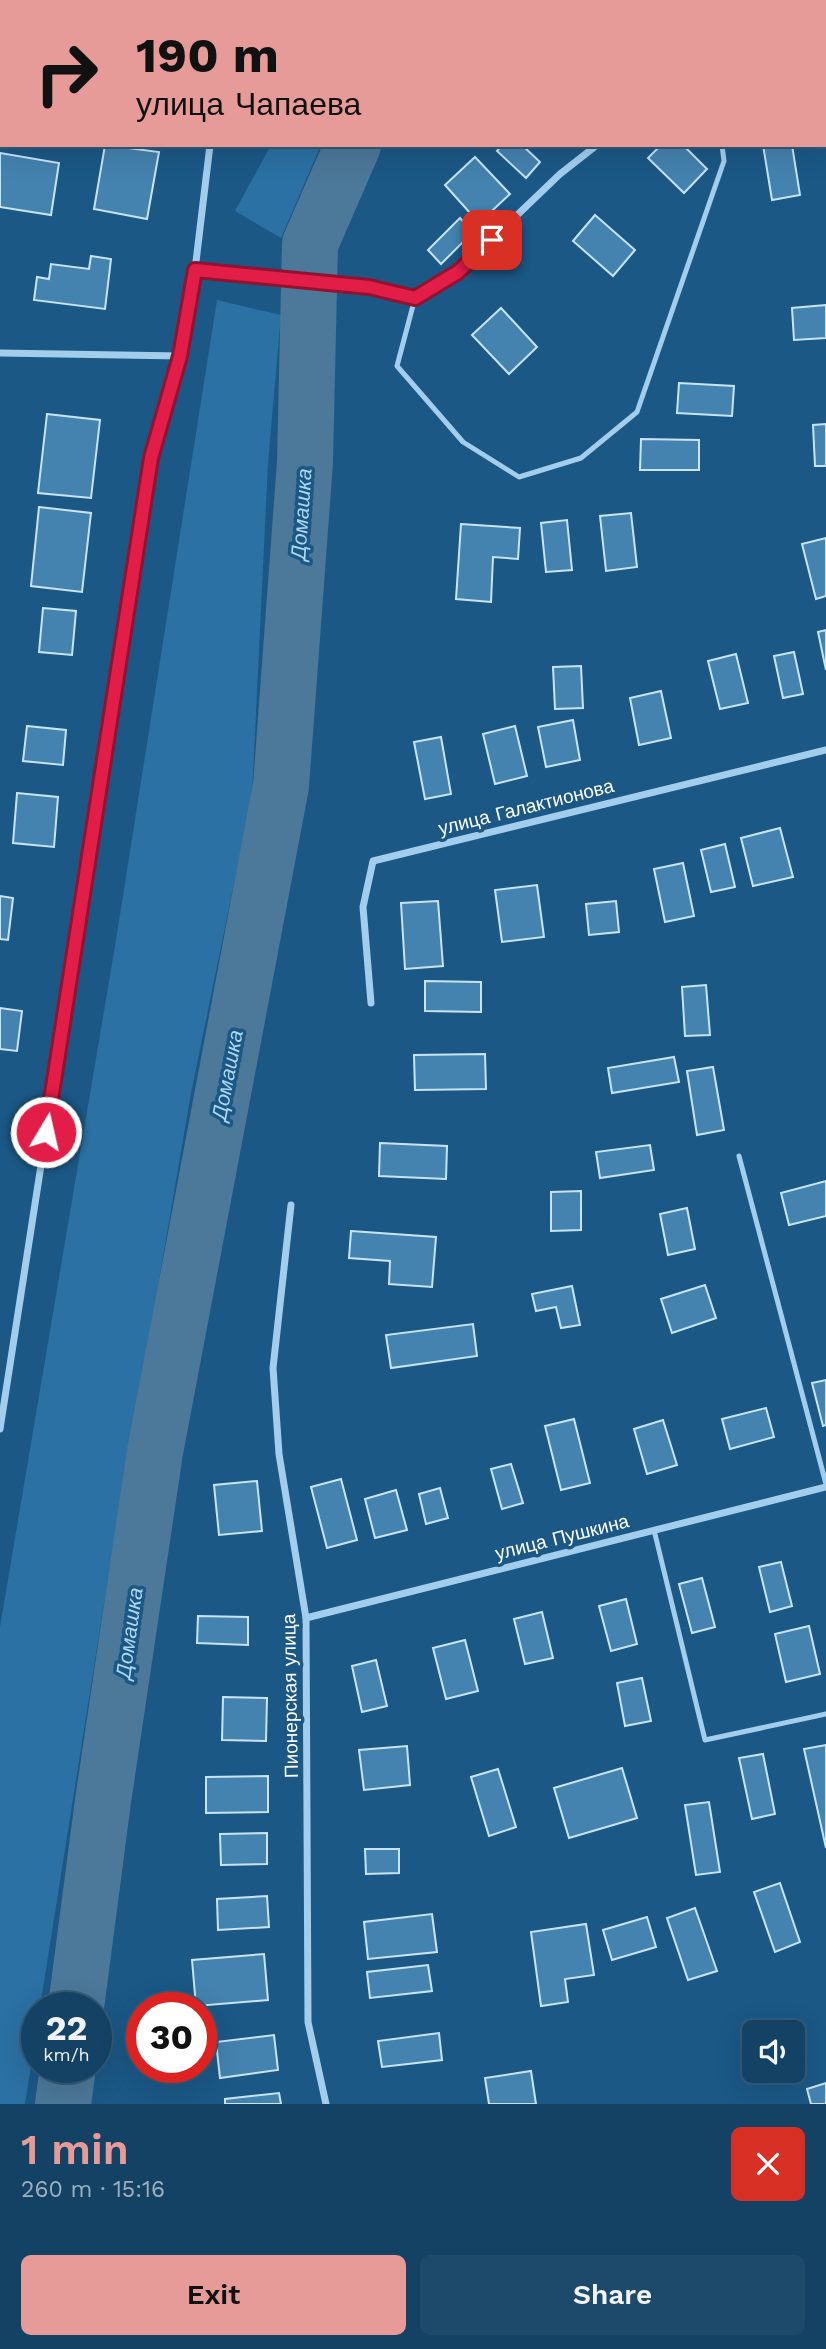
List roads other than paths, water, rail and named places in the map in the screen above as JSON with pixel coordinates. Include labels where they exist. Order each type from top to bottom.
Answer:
[{"type":"street","points":[[0,1429],[151,458],[180,356],[195,270],[210,147]]},
{"type":"street","points":[[195,270],[369,287],[415,298],[458,272],[560,174],[594,147]]},
{"type":"street","points":[[0,353],[180,356]]},
{"type":"street","name":"улица Галактионова","points":[[371,1003],[363,907],[373,861],[826,750]]},
{"type":"street","name":"Пионерская улица","points":[[291,1205],[273,1368],[279,1454],[306,1618],[307,2022],[327,2104]]},
{"type":"street","name":"улица Пушкина","points":[[306,1618],[826,1485]]},
{"type":"lane","points":[[415,298],[397,366],[463,442],[519,477],[581,458],[637,412],[724,161],[722,147]]},
{"type":"lane","points":[[739,1156],[826,1485]]},
{"type":"lane","points":[[654,1530],[705,1740],[826,1714]]},
{"type":"waterway","name":"Домашка","points":[[78,1992],[103,1801],[155,1452],[281,786],[305,462],[310,244],[352,147]]},
{"type":"waterway","name":"Домашка","points":[[63,2104],[66,2083]]}]
